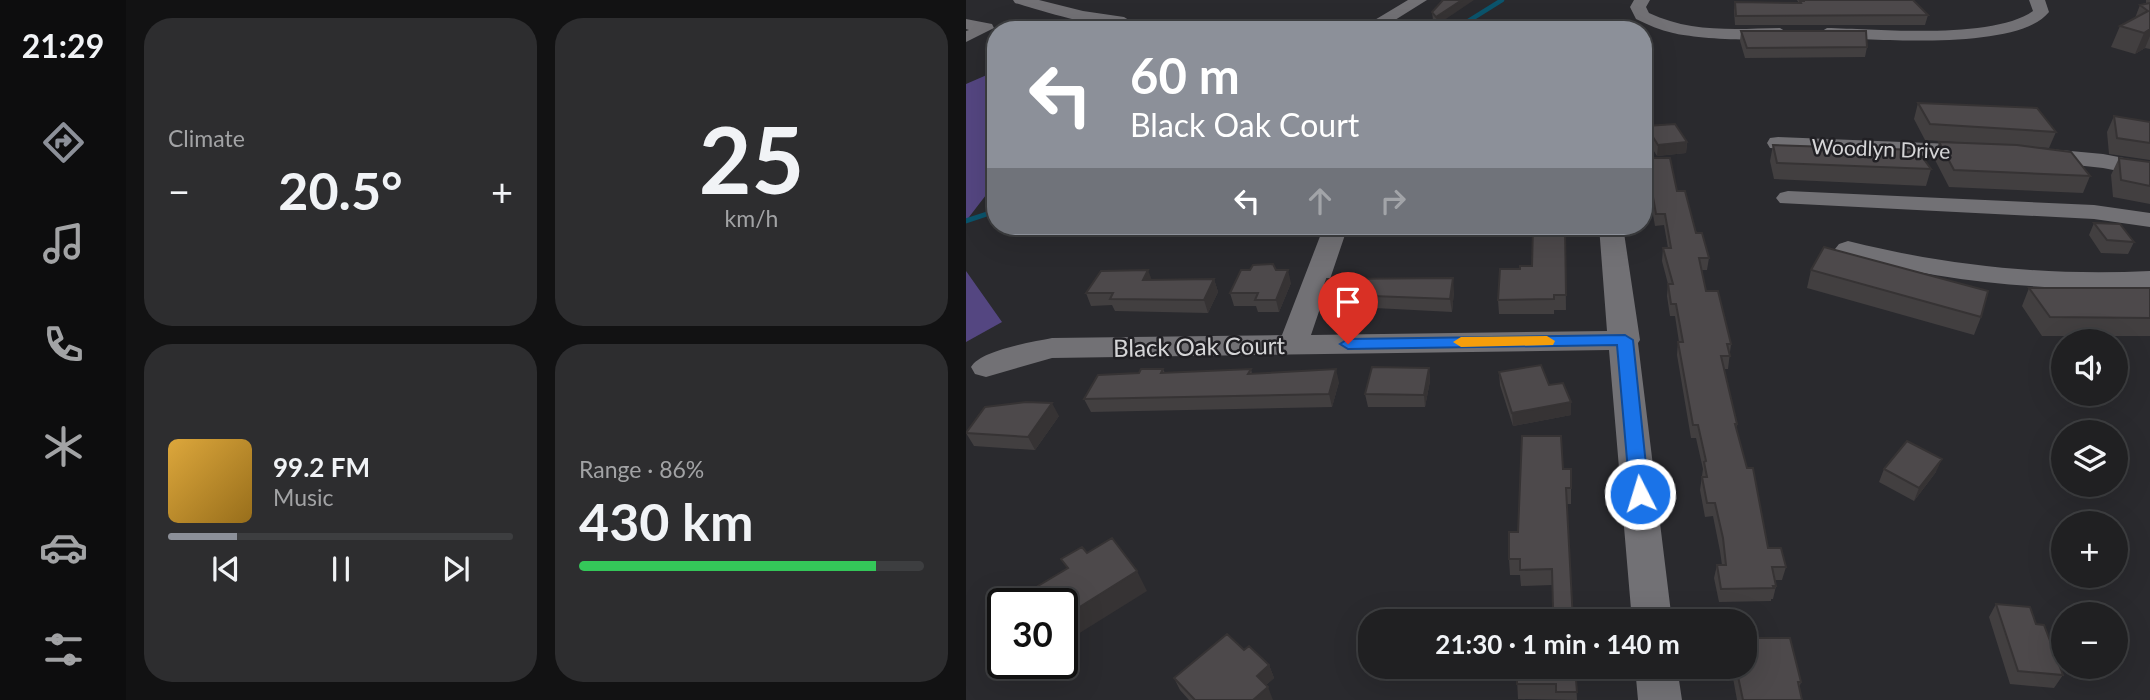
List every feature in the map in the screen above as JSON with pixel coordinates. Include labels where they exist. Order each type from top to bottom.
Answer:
[{"type":"street","points":[[1021,0],[1082,16],[1117,21]]},
{"type":"street","points":[[1382,21],[1419,0]]},
{"type":"street","points":[[1642,0],[1638,7],[1642,16],[1657,23],[1704,33],[1998,32],[2034,21],[2041,12],[2036,0]]},
{"type":"street","points":[[966,23],[986,28],[966,37]]},
{"type":"street","points":[[1652,24],[1657,23]]},
{"type":"street","name":"Woodlyn Drive","points":[[1778,144],[1992,152]]},
{"type":"street","points":[[2019,153],[2102,161],[2150,170]]},
{"type":"street","points":[[1788,198],[2094,212],[2150,220]]},
{"type":"street","points":[[1293,345],[1333,235]]},
{"type":"street","points":[[1612,235],[1651,609]]},
{"type":"street","points":[[1848,249],[1908,264],[2010,279],[2150,279]]},
{"type":"street","name":"Black Oak Court","points":[[986,367],[1028,352],[1052,348],[1625,340]]},
{"type":"street","points":[[1657,679],[1660,700]]},
{"type":"shaded area","points":[[987,75],[987,194],[966,221],[966,84]]},
{"type":"shaded area","points":[[966,271],[1002,322],[966,342]]},
{"type":"building","points":[[1443,0],[1462,0],[1436,17],[1432,12]]},
{"type":"building","points":[[1913,0],[1928,15],[1736,16],[1735,2],[1801,3],[1800,1]]},
{"type":"building","points":[[2150,3],[2150,29],[2144,33],[2120,26],[2148,11],[2140,5]]},
{"type":"building","points":[[1741,31],[1866,31],[1867,47],[1747,48]]},
{"type":"building","points":[[1918,103],[2037,108],[2056,132],[1930,124]]},
{"type":"building","points":[[2114,116],[2150,122],[2150,143],[2117,138]]},
{"type":"building","points":[[1675,124],[1687,142],[1658,145],[1652,136],[1652,126]]},
{"type":"building","points":[[1939,142],[2017,145],[2071,152],[2090,176],[1954,170]]},
{"type":"building","points":[[1773,145],[1917,150],[1931,169],[1777,163]]},
{"type":"building","points":[[1652,158],[1670,158],[1677,191],[1685,191],[1696,233],[1702,233],[1709,258],[1699,258],[1706,291],[1718,291],[1731,344],[1727,344],[1730,356],[1721,356],[1747,468],[1753,468],[1768,548],[1781,548],[1786,567],[1772,567],[1776,586],[1773,586],[1774,588],[1721,589],[1717,565],[1726,565],[1723,538],[1715,503],[1707,503],[1702,477],[1707,477],[1706,461],[1698,425],[1693,425],[1678,342],[1683,342],[1676,304],[1671,304],[1668,284],[1673,284],[1663,248],[1671,248],[1665,214],[1656,214],[1652,192]]},
{"type":"building","points":[[2119,158],[2150,162],[2150,186],[2121,180]]},
{"type":"building","points":[[2094,223],[2120,224],[2134,242],[2107,240]]},
{"type":"building","points":[[1533,235],[1565,235],[1566,295],[1554,295],[1554,299],[1498,300],[1500,269],[1532,266]]},
{"type":"building","points":[[1824,247],[1988,291],[1981,317],[1811,270]]},
{"type":"building","points":[[1273,264],[1276,270],[1288,270],[1276,300],[1255,300],[1258,293],[1230,293],[1241,270],[1250,270],[1253,265]]},
{"type":"building","points":[[1148,270],[1143,280],[1214,279],[1204,300],[1110,299],[1113,293],[1086,293],[1101,271]]},
{"type":"building","points":[[1453,278],[1450,299],[1321,296],[1327,279]]},
{"type":"building","points":[[2029,288],[2150,288],[2150,318],[2050,317]]},
{"type":"building","points":[[1541,365],[1549,385],[1563,383],[1571,402],[1512,413],[1499,372]]},
{"type":"building","points":[[1372,367],[1429,368],[1424,395],[1365,394]]},
{"type":"building","points":[[1141,369],[1163,369],[1161,373],[1251,369],[1248,374],[1336,369],[1329,394],[1084,399],[1098,375],[1139,373]]},
{"type":"building","points":[[1026,402],[1052,403],[1028,437],[966,433],[985,407]]},
{"type":"building","points":[[1522,436],[1561,436],[1563,469],[1571,469],[1571,488],[1566,488],[1572,609],[1553,609],[1552,569],[1520,570],[1520,559],[1509,559],[1509,532],[1518,532]]},
{"type":"building","points":[[1907,441],[1942,459],[1919,488],[1884,469]]},
{"type":"building","points":[[1112,538],[1137,571],[1078,608],[1078,588],[1039,588],[1038,586],[1068,568],[1061,559],[1082,547],[1087,553]]},
{"type":"building","points":[[1996,604],[2030,607],[2036,624],[2044,625],[2051,643],[2051,674],[2018,671]]},
{"type":"building","points":[[1227,634],[1244,650],[1249,646],[1269,665],[1257,676],[1268,687],[1253,700],[1195,700],[1174,678]]},
{"type":"building","points":[[1757,638],[1790,638],[1801,682],[1798,682],[1802,700],[1743,700],[1739,679],[1757,679]]},
{"type":"building","points":[[1517,679],[1576,679],[1577,692],[1556,692],[1556,684],[1517,684]]},
{"type":"waterway","points":[[1468,21],[1502,0]]},
{"type":"waterway","points":[[966,221],[987,214]]},
{"type":"slow traffic","points":[[1461,342],[1547,341]]},
{"type":"route","points":[[1348,344],[1625,340],[1640,494]]}]
